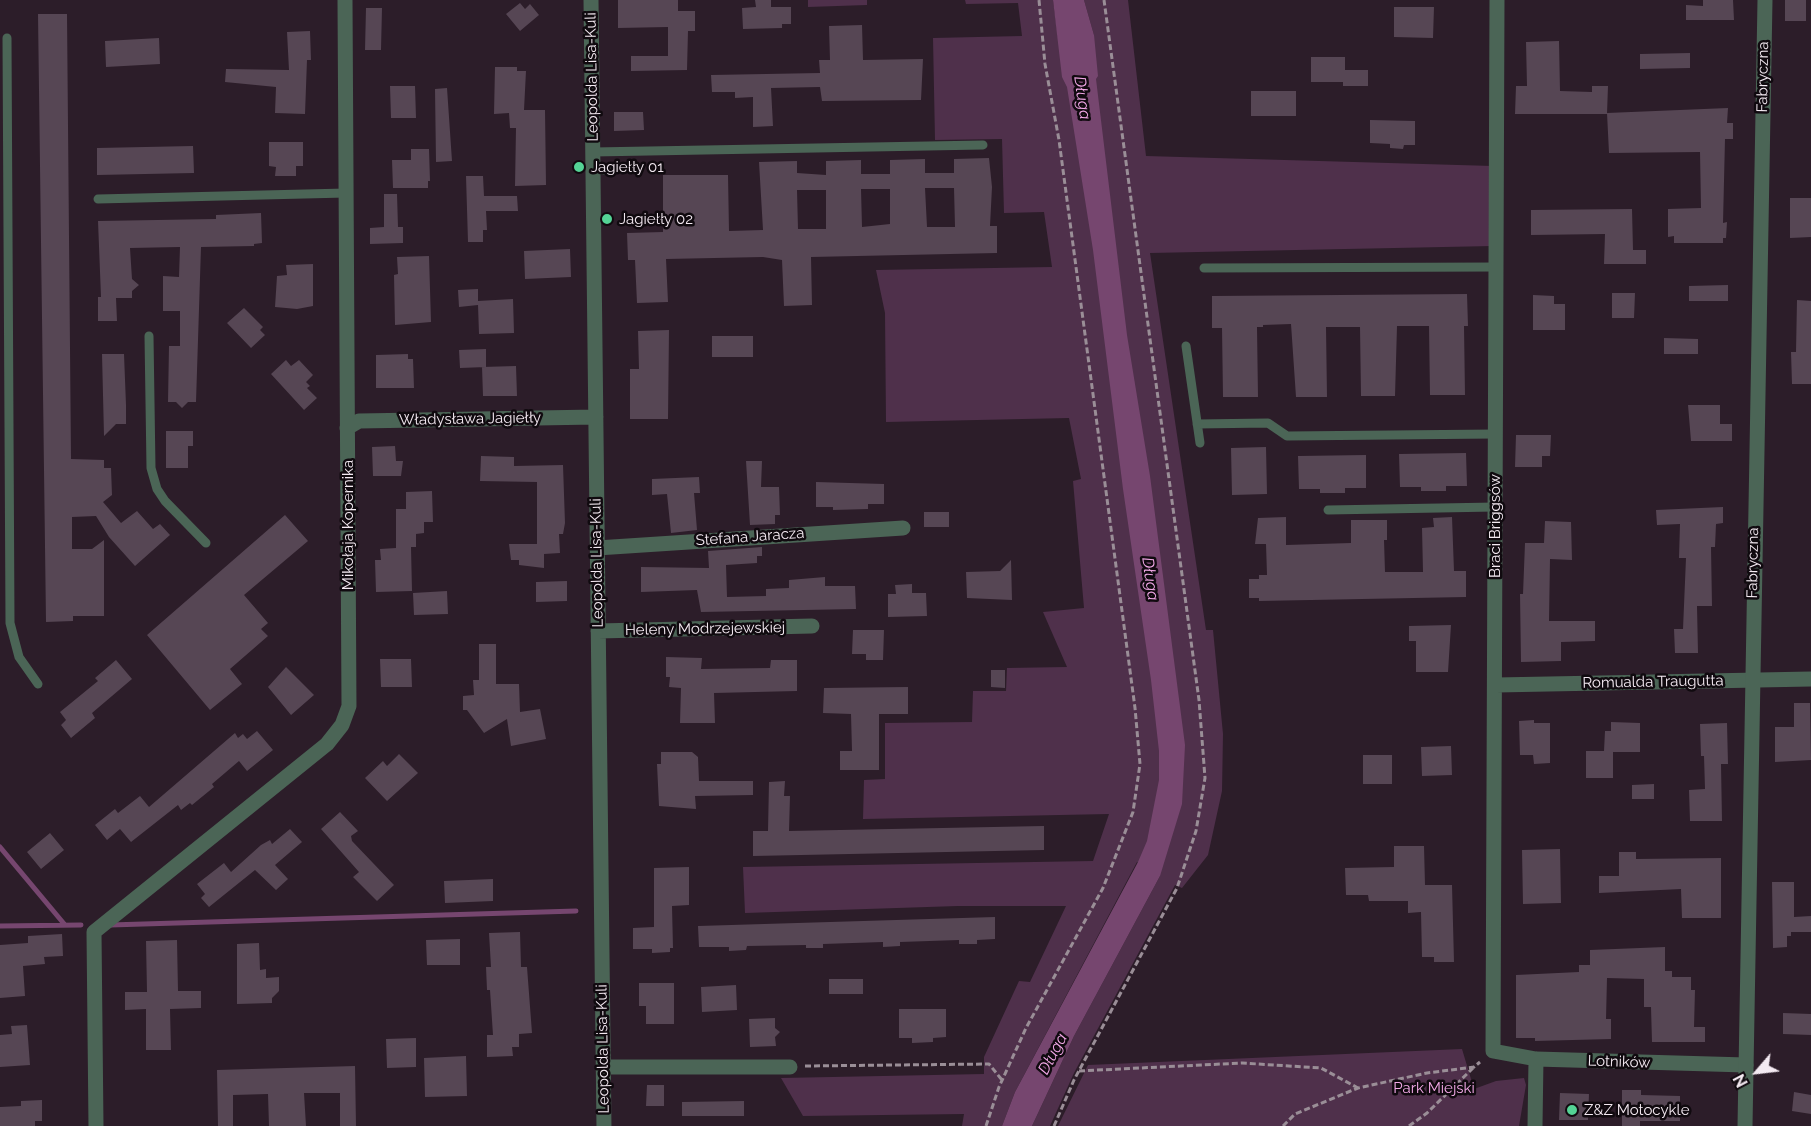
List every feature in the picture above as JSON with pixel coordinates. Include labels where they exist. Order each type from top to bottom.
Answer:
[{"type":"street","name":"Mikołaja Kopernika","points":[[96,1126],[94,932],[327,744],[342,725],[349,706],[345,0]]},
{"type":"street","name":"Leopolda Lisa-Kuli","points":[[591,0],[604,1126]]},
{"type":"street","name":"Braci Briggsów","points":[[1493,1051],[1497,0]]},
{"type":"street","name":"Fabryczna","points":[[1745,1126],[1751,680],[1765,0]]},
{"type":"street","name":"Władysława Jagiełły","points":[[347,428],[359,421],[596,417]]},
{"type":"street","name":"Stefana Jaracza","points":[[597,548],[903,528]]},
{"type":"street","name":"Heleny Modrzejewskiej","points":[[598,632],[812,626]]},
{"type":"street","name":"Romualda Traugutta","points":[[1496,685],[1811,679]]},
{"type":"street","name":"Lotników","points":[[1493,1051],[1536,1059],[1746,1065]]},
{"type":"street","points":[[1535,1126],[1536,1059]]},
{"type":"street","points":[[603,1067],[790,1066]]},
{"type":"lane","points":[[7,38],[10,623],[19,657],[38,684]]},
{"type":"lane","points":[[592,152],[983,145]]},
{"type":"lane","points":[[593,170],[613,170]]},
{"type":"lane","points":[[98,199],[346,193]]},
{"type":"lane","points":[[1204,268],[1496,267]]},
{"type":"lane","points":[[149,336],[151,468],[157,489],[165,501],[206,543]]},
{"type":"lane","points":[[1186,346],[1200,442]]},
{"type":"lane","points":[[1197,424],[1268,423],[1287,436],[1495,434]]},
{"type":"lane","points":[[1328,510],[1495,507]]},
{"type":"path","points":[[986,1126],[1002,1080],[1026,1028],[1103,888],[1133,812],[1140,764],[1135,708],[1059,140],[1045,64],[1039,0]]},
{"type":"path","points":[[1054,1126],[1079,1071],[1177,888],[1196,831],[1205,778],[1199,700],[1104,0]]},
{"type":"path","points":[[1409,1126],[1427,1113],[1493,1051]]},
{"type":"path","points":[[1079,1071],[1242,1063],[1321,1068],[1358,1088]]},
{"type":"path","points":[[790,1066],[989,1064],[1002,1080]]},
{"type":"path","points":[[1283,1126],[1295,1114],[1358,1088],[1427,1073],[1474,1067]]},
{"type":"green space","points":[[808,0],[867,0],[867,5],[808,7]]},
{"type":"green space","points":[[965,0],[1053,0],[1058,37],[1094,35],[1084,0],[1128,0],[1146,156],[1493,166],[1493,246],[1150,253],[1206,630],[1213,630],[1223,734],[1222,791],[1208,855],[1182,888],[1175,885],[1074,1073],[1050,1126],[1032,1126],[1074,1036],[1160,876],[1137,862],[1015,1092],[1002,1126],[962,1126],[964,1114],[803,1116],[781,1078],[984,1074],[984,1057],[1019,981],[1030,982],[1066,906],[958,906],[745,913],[743,867],[1093,861],[1109,814],[863,819],[864,780],[885,779],[885,723],[972,722],[973,691],[1006,691],[1007,668],[1067,667],[1043,612],[1084,608],[1073,481],[1081,479],[1069,418],[886,422],[885,313],[876,270],[1052,267],[1044,212],[1004,213],[1002,139],[935,140],[933,38],[1022,36],[1018,3],[966,4]]},
{"type":"green space","name":"Park Miejski","points":[[1462,1049],[1474,1089],[1496,1081],[1524,1078],[1526,1085],[1519,1126],[1058,1126],[1088,1065]]},
{"type":"water","name":"Długa","points":[[1053,0],[1084,0],[1094,35],[1098,76],[1096,79],[1127,335],[1150,476],[1185,745],[1182,804],[1160,876],[1074,1036],[1032,1126],[1002,1126],[1015,1092],[1138,862],[1147,841],[1159,780],[1159,751],[1151,680],[1123,489],[1093,250],[1067,87],[1062,77]]},
{"type":"building","points":[[618,0],[678,0],[678,11],[695,11],[695,31],[688,31],[687,70],[631,71],[631,56],[668,56],[668,27],[618,28]]},
{"type":"building","points":[[755,0],[771,0],[771,7],[791,7],[791,24],[782,24],[782,28],[743,29],[742,8],[756,7]]},
{"type":"building","points":[[1703,0],[1733,0],[1734,20],[1686,20],[1686,5],[1703,6]]},
{"type":"building","points":[[1785,0],[1806,0],[1806,21],[1785,21]]},
{"type":"building","points":[[520,3],[525,9],[530,4],[539,15],[520,31],[506,14]]},
{"type":"building","points":[[1394,7],[1434,7],[1433,38],[1394,37]]},
{"type":"building","points":[[366,8],[382,8],[381,50],[365,50]]},
{"type":"building","points":[[38,14],[67,14],[71,459],[104,460],[104,468],[111,468],[112,495],[103,502],[121,523],[137,511],[153,529],[160,524],[170,535],[135,566],[109,537],[96,516],[72,517],[72,549],[92,549],[104,540],[104,616],[73,616],[73,621],[46,622]]},
{"type":"building","points":[[862,25],[863,60],[923,59],[921,100],[822,101],[820,87],[771,88],[773,126],[753,127],[753,97],[735,98],[735,92],[712,92],[711,75],[820,73],[819,60],[830,60],[829,26]]},
{"type":"building","points":[[310,31],[311,60],[307,60],[305,114],[275,113],[276,87],[225,82],[226,69],[289,70],[287,32]]},
{"type":"building","points":[[159,38],[160,64],[106,67],[105,41]]},
{"type":"building","points":[[1559,41],[1560,91],[1592,92],[1592,86],[1608,86],[1607,114],[1515,114],[1516,86],[1527,86],[1526,42]]},
{"type":"building","points":[[1690,53],[1690,68],[1640,69],[1640,54]]},
{"type":"building","points":[[1311,57],[1345,57],[1345,70],[1368,70],[1368,86],[1343,86],[1343,82],[1311,82]]},
{"type":"building","points":[[495,67],[517,67],[517,71],[526,71],[524,110],[545,110],[546,185],[515,186],[516,128],[510,128],[509,113],[494,114]]},
{"type":"building","points":[[390,86],[415,86],[416,118],[391,118]]},
{"type":"building","points":[[447,88],[452,161],[436,162],[435,89]]},
{"type":"building","points":[[1251,91],[1296,91],[1296,116],[1251,116]]},
{"type":"building","points":[[1728,108],[1727,123],[1733,123],[1733,139],[1725,139],[1723,223],[1727,222],[1726,238],[1723,238],[1723,243],[1674,243],[1674,236],[1668,237],[1668,209],[1701,208],[1700,152],[1609,153],[1607,113]]},
{"type":"building","points":[[614,112],[643,112],[644,130],[614,131]]},
{"type":"building","points":[[1370,120],[1415,121],[1415,145],[1404,145],[1403,149],[1390,148],[1390,144],[1370,143]]},
{"type":"building","points":[[269,142],[303,142],[303,166],[296,166],[296,176],[275,176],[276,167],[269,166]]},
{"type":"building","points":[[193,146],[194,173],[97,175],[97,148]]},
{"type":"building","points":[[411,149],[429,149],[430,181],[428,181],[428,188],[393,188],[392,160],[411,160]]},
{"type":"building","points":[[989,158],[992,187],[990,226],[997,226],[997,253],[811,257],[812,305],[784,306],[782,260],[763,257],[666,259],[668,302],[637,303],[635,260],[628,260],[627,233],[663,232],[663,175],[728,175],[729,231],[763,230],[759,162],[797,161],[797,173],[826,175],[826,161],[861,160],[861,174],[890,174],[890,160],[925,159],[925,173],[954,173],[954,159]],"holes":[[[925,188],[954,188],[955,227],[927,227]],[[861,189],[890,189],[890,224],[862,227]],[[797,190],[826,190],[826,229],[798,229]]]},
{"type":"building","points":[[466,176],[483,176],[484,196],[517,196],[518,211],[486,211],[487,230],[483,230],[483,242],[468,242]]},
{"type":"building","points":[[384,194],[397,194],[398,227],[403,227],[403,243],[370,244],[370,228],[384,227]]},
{"type":"building","points":[[1790,198],[1811,198],[1811,237],[1790,238]]},
{"type":"building","points":[[1632,209],[1633,250],[1646,250],[1646,264],[1604,264],[1605,234],[1531,235],[1531,210]]},
{"type":"building","points":[[261,213],[262,243],[254,244],[254,246],[201,247],[196,402],[188,402],[182,408],[176,402],[168,402],[169,346],[180,346],[180,311],[163,311],[163,276],[179,277],[180,247],[130,248],[132,279],[139,285],[132,291],[132,298],[116,298],[117,321],[98,321],[98,297],[101,297],[98,221],[216,219],[216,215]]},
{"type":"building","points":[[570,249],[571,277],[525,279],[524,251]]},
{"type":"building","points":[[429,256],[431,322],[395,325],[394,275],[398,274],[397,257]]},
{"type":"building","points":[[313,264],[313,306],[297,309],[275,307],[277,276],[287,275],[286,265]]},
{"type":"building","points":[[1728,285],[1728,301],[1689,301],[1689,286]]},
{"type":"building","points":[[478,289],[478,301],[513,299],[514,333],[479,334],[478,305],[459,307],[458,290]]},
{"type":"building","points":[[1612,293],[1635,293],[1634,318],[1612,318]]},
{"type":"building","points":[[1467,294],[1468,326],[1464,326],[1465,395],[1430,395],[1429,326],[1397,326],[1395,396],[1361,396],[1360,327],[1326,327],[1327,397],[1296,397],[1291,324],[1257,327],[1258,397],[1223,397],[1222,328],[1212,328],[1212,296]]},
{"type":"building","points":[[1533,295],[1554,296],[1554,304],[1565,304],[1565,330],[1533,330]]},
{"type":"building","points":[[1797,300],[1811,301],[1811,384],[1792,384],[1791,352],[1796,352]]},
{"type":"building","points":[[244,308],[263,327],[260,330],[265,335],[251,348],[227,323]]},
{"type":"building","points":[[669,330],[668,419],[630,419],[630,369],[639,369],[638,331]]},
{"type":"building","points":[[712,336],[753,336],[753,357],[712,357]]},
{"type":"building","points":[[1664,338],[1698,339],[1698,354],[1664,354]]},
{"type":"building","points":[[486,349],[486,367],[460,368],[459,350]]},
{"type":"building","points":[[102,354],[124,354],[126,405],[126,424],[116,424],[104,436]]},
{"type":"building","points":[[408,354],[408,359],[413,359],[414,388],[376,388],[376,355]]},
{"type":"building","points":[[286,360],[291,366],[299,360],[313,375],[306,382],[310,386],[307,388],[317,398],[304,410],[271,374]]},
{"type":"building","points":[[516,366],[517,396],[483,396],[482,367]]},
{"type":"building","points":[[1688,405],[1720,405],[1720,424],[1732,424],[1732,441],[1691,441]]},
{"type":"building","points":[[166,431],[193,431],[193,446],[188,446],[188,468],[166,468]]},
{"type":"building","points":[[1516,435],[1551,435],[1550,456],[1542,456],[1542,467],[1515,467]]},
{"type":"building","points":[[395,446],[396,461],[403,461],[401,476],[373,476],[372,447]]},
{"type":"building","points":[[1266,447],[1267,494],[1232,495],[1231,448]]},
{"type":"building","points":[[1466,453],[1467,486],[1446,486],[1446,491],[1421,491],[1421,487],[1400,487],[1399,454]]},
{"type":"building","points":[[1366,455],[1366,488],[1345,488],[1345,493],[1320,493],[1320,489],[1299,489],[1298,456]]},
{"type":"building","points":[[481,456],[514,457],[514,466],[563,465],[565,523],[563,534],[559,534],[560,553],[544,554],[544,568],[519,565],[519,560],[511,560],[509,544],[537,544],[537,482],[480,481]]},
{"type":"building","points":[[746,461],[762,461],[761,487],[779,487],[780,515],[775,515],[775,524],[750,525]]},
{"type":"building","points":[[699,477],[700,493],[694,493],[697,530],[671,533],[667,494],[652,495],[652,479]]},
{"type":"building","points":[[816,482],[884,484],[884,504],[868,504],[868,509],[833,510],[833,507],[816,507]]},
{"type":"building","points":[[432,491],[433,522],[424,522],[424,533],[416,534],[416,547],[411,547],[412,591],[376,592],[375,560],[381,560],[380,549],[396,548],[396,509],[406,509],[406,492]]},
{"type":"building","points":[[1723,507],[1723,523],[1716,524],[1715,547],[1711,547],[1712,606],[1697,606],[1698,653],[1675,653],[1674,629],[1683,629],[1686,558],[1679,558],[1680,524],[1657,525],[1656,510]]},
{"type":"building","points":[[924,512],[949,512],[949,527],[924,527]]},
{"type":"building","points":[[285,515],[308,541],[244,595],[268,623],[261,629],[268,636],[230,669],[242,684],[210,710],[147,635]]},
{"type":"building","points":[[1286,517],[1286,545],[1351,543],[1351,520],[1387,520],[1387,540],[1384,540],[1385,572],[1423,572],[1422,528],[1434,527],[1433,518],[1452,517],[1454,571],[1466,571],[1466,597],[1259,601],[1259,598],[1249,598],[1249,579],[1259,579],[1259,575],[1267,575],[1266,544],[1255,544],[1258,518]]},
{"type":"building","points":[[1545,521],[1571,522],[1572,560],[1550,559],[1549,621],[1595,621],[1595,641],[1561,642],[1561,661],[1521,662],[1520,594],[1523,594],[1525,543],[1544,543]]},
{"type":"building","points":[[762,547],[762,556],[757,556],[757,563],[726,565],[727,597],[766,596],[766,589],[789,588],[789,580],[825,577],[825,586],[855,586],[856,609],[701,612],[697,590],[641,592],[641,567],[709,568],[708,551]]},
{"type":"building","points":[[1011,560],[1012,600],[967,598],[966,572],[1000,571]]},
{"type":"building","points":[[567,581],[567,601],[536,602],[536,582]]},
{"type":"building","points":[[912,584],[912,593],[926,593],[927,616],[888,617],[888,594],[896,594],[895,585]]},
{"type":"building","points":[[447,591],[448,614],[414,615],[413,593]]},
{"type":"building","points":[[1451,625],[1448,672],[1416,672],[1416,641],[1409,641],[1409,626]]},
{"type":"building","points":[[853,630],[884,630],[883,660],[866,660],[866,654],[852,654]]},
{"type":"building","points":[[479,644],[496,644],[496,684],[519,684],[520,712],[540,709],[546,739],[511,746],[507,719],[484,733],[467,710],[463,710],[463,696],[474,695],[473,680],[479,680]]},
{"type":"building","points":[[666,657],[702,658],[701,669],[770,668],[771,660],[797,660],[797,691],[714,693],[715,723],[680,723],[681,688],[669,687],[670,677],[666,677]]},
{"type":"building","points":[[380,659],[411,659],[412,687],[381,687]]},
{"type":"building","points":[[116,660],[132,679],[92,713],[95,718],[71,738],[61,725],[66,720],[60,712],[98,681],[95,678]]},
{"type":"building","points":[[286,667],[314,695],[291,715],[268,687]]},
{"type":"building","points":[[991,670],[1005,670],[1005,688],[991,687]]},
{"type":"building","points":[[908,687],[908,714],[879,714],[879,770],[840,770],[840,751],[852,751],[851,714],[823,713],[824,688]]},
{"type":"building","points":[[1794,703],[1810,703],[1811,760],[1775,762],[1775,727],[1794,727]]},
{"type":"building","points":[[1534,720],[1534,723],[1550,723],[1550,763],[1534,764],[1533,755],[1520,755],[1519,721]]},
{"type":"building","points":[[1611,722],[1640,723],[1640,752],[1613,752],[1613,778],[1586,778],[1586,751],[1604,751],[1605,731],[1611,731]]},
{"type":"building","points":[[1727,723],[1728,764],[1721,764],[1722,821],[1690,821],[1689,790],[1705,789],[1700,724]]},
{"type":"building","points":[[257,731],[273,750],[247,771],[239,761],[212,784],[214,787],[192,805],[190,803],[181,810],[178,805],[131,842],[120,829],[107,840],[95,825],[115,809],[118,813],[140,796],[149,807],[235,733],[238,738],[243,734],[247,739]]},
{"type":"building","points":[[1451,746],[1452,775],[1422,776],[1421,747]]},
{"type":"building","points":[[661,752],[692,752],[698,757],[699,781],[753,781],[753,795],[695,796],[696,809],[659,806],[657,764],[661,764]]},
{"type":"building","points":[[399,754],[418,773],[387,801],[365,778],[383,761],[387,766]]},
{"type":"building","points":[[1363,755],[1392,755],[1392,784],[1363,784]]},
{"type":"building","points":[[785,781],[784,796],[790,796],[789,831],[1044,826],[1044,850],[753,856],[753,831],[768,831],[769,782]]},
{"type":"building","points":[[1654,784],[1654,799],[1632,799],[1632,785]]},
{"type":"building","points":[[340,812],[358,831],[351,836],[352,841],[394,885],[377,901],[353,877],[359,872],[321,829]]},
{"type":"building","points":[[290,829],[302,842],[275,865],[288,879],[276,890],[255,870],[209,907],[201,898],[205,894],[197,884],[224,863],[231,872],[261,845],[270,840],[272,844]]},
{"type":"building","points":[[50,833],[64,850],[41,869],[27,852]]},
{"type":"building","points":[[1394,846],[1424,846],[1425,885],[1452,885],[1454,962],[1434,962],[1434,957],[1422,957],[1421,912],[1408,913],[1408,901],[1369,901],[1368,895],[1346,895],[1345,868],[1394,867]]},
{"type":"building","points":[[1560,849],[1561,903],[1523,904],[1522,850]]},
{"type":"building","points":[[1619,852],[1636,852],[1636,859],[1721,858],[1721,918],[1682,918],[1681,889],[1599,893],[1599,876],[1619,876]]},
{"type":"building","points":[[689,867],[689,905],[672,906],[673,948],[670,948],[670,952],[652,953],[652,949],[633,949],[633,928],[654,927],[654,868]]},
{"type":"building","points":[[493,879],[493,901],[445,903],[444,881]]},
{"type":"building","points":[[1772,882],[1794,882],[1794,917],[1811,916],[1811,932],[1791,932],[1791,936],[1787,936],[1787,947],[1773,948]]},
{"type":"building","points":[[995,917],[995,939],[977,940],[977,944],[959,944],[959,940],[900,942],[900,946],[883,947],[883,942],[823,944],[823,948],[806,948],[806,945],[747,946],[746,950],[729,951],[729,947],[699,947],[698,926]]},
{"type":"building","points":[[520,932],[521,967],[527,967],[532,1033],[519,1034],[519,1047],[512,1047],[513,1056],[487,1057],[487,1035],[493,1035],[486,967],[491,967],[489,933]]},
{"type":"building","points":[[62,934],[63,956],[44,957],[45,964],[23,966],[25,996],[0,998],[0,945],[28,943],[28,936]]},
{"type":"building","points":[[460,939],[460,965],[427,965],[426,940]]},
{"type":"building","points":[[177,940],[178,991],[201,991],[201,1008],[170,1009],[171,1050],[146,1050],[146,1009],[125,1010],[125,992],[147,992],[146,941]]},
{"type":"building","points":[[259,943],[260,970],[266,969],[266,978],[279,977],[279,991],[272,998],[272,1003],[237,1004],[237,944]]},
{"type":"building","points":[[1665,947],[1665,971],[1672,971],[1672,977],[1691,977],[1691,990],[1695,990],[1694,1027],[1705,1027],[1705,1042],[1652,1042],[1651,1007],[1644,1007],[1644,979],[1607,978],[1606,1019],[1611,1019],[1611,1039],[1535,1041],[1535,1038],[1516,1038],[1516,975],[1579,972],[1579,965],[1590,965],[1590,950]]},
{"type":"building","points":[[829,979],[863,979],[863,994],[829,994]]},
{"type":"building","points":[[639,983],[674,983],[674,1024],[646,1024],[646,1006],[639,1006]]},
{"type":"building","points":[[736,985],[737,1010],[702,1012],[701,987]]},
{"type":"building","points":[[899,1009],[946,1009],[946,1037],[933,1038],[933,1042],[912,1043],[912,1038],[899,1038]]},
{"type":"building","points":[[1783,1013],[1811,1014],[1811,1035],[1783,1034]]},
{"type":"building","points":[[775,1018],[775,1028],[780,1032],[775,1037],[776,1046],[750,1047],[749,1019]]},
{"type":"building","points":[[27,1025],[30,1065],[0,1067],[0,1035],[12,1034],[11,1026]]},
{"type":"building","points":[[416,1038],[416,1067],[387,1068],[386,1039]]},
{"type":"building","points":[[466,1056],[467,1096],[425,1097],[424,1058]]},
{"type":"building","points":[[355,1066],[356,1126],[340,1126],[340,1093],[304,1093],[306,1126],[269,1126],[268,1094],[233,1095],[233,1126],[218,1126],[217,1070]]},
{"type":"building","points":[[647,1085],[664,1085],[664,1106],[646,1106]]},
{"type":"building","points":[[1622,1090],[1641,1090],[1641,1095],[1680,1096],[1680,1121],[1640,1121],[1640,1126],[1622,1126]]},
{"type":"building","points":[[1794,1092],[1811,1095],[1811,1114],[1792,1111]]},
{"type":"building","points":[[1560,1093],[1589,1094],[1588,1120],[1559,1120]]},
{"type":"building","points":[[42,1100],[42,1121],[35,1121],[35,1126],[0,1126],[0,1107],[21,1106],[21,1101]]},
{"type":"building","points":[[744,1101],[744,1116],[682,1116],[682,1102]]},
{"type":"waterway","points":[[0,847],[65,925]]},
{"type":"waterway","points":[[110,925],[576,911]]},
{"type":"waterway","points":[[0,926],[81,925]]},
{"type":"place","name":"Jagiełły 01","points":[[579,167]]},
{"type":"place","name":"Jagiełły 02","points":[[607,219]]},
{"type":"place","name":"Z&Z Motocykle","points":[[1572,1110]]}]
